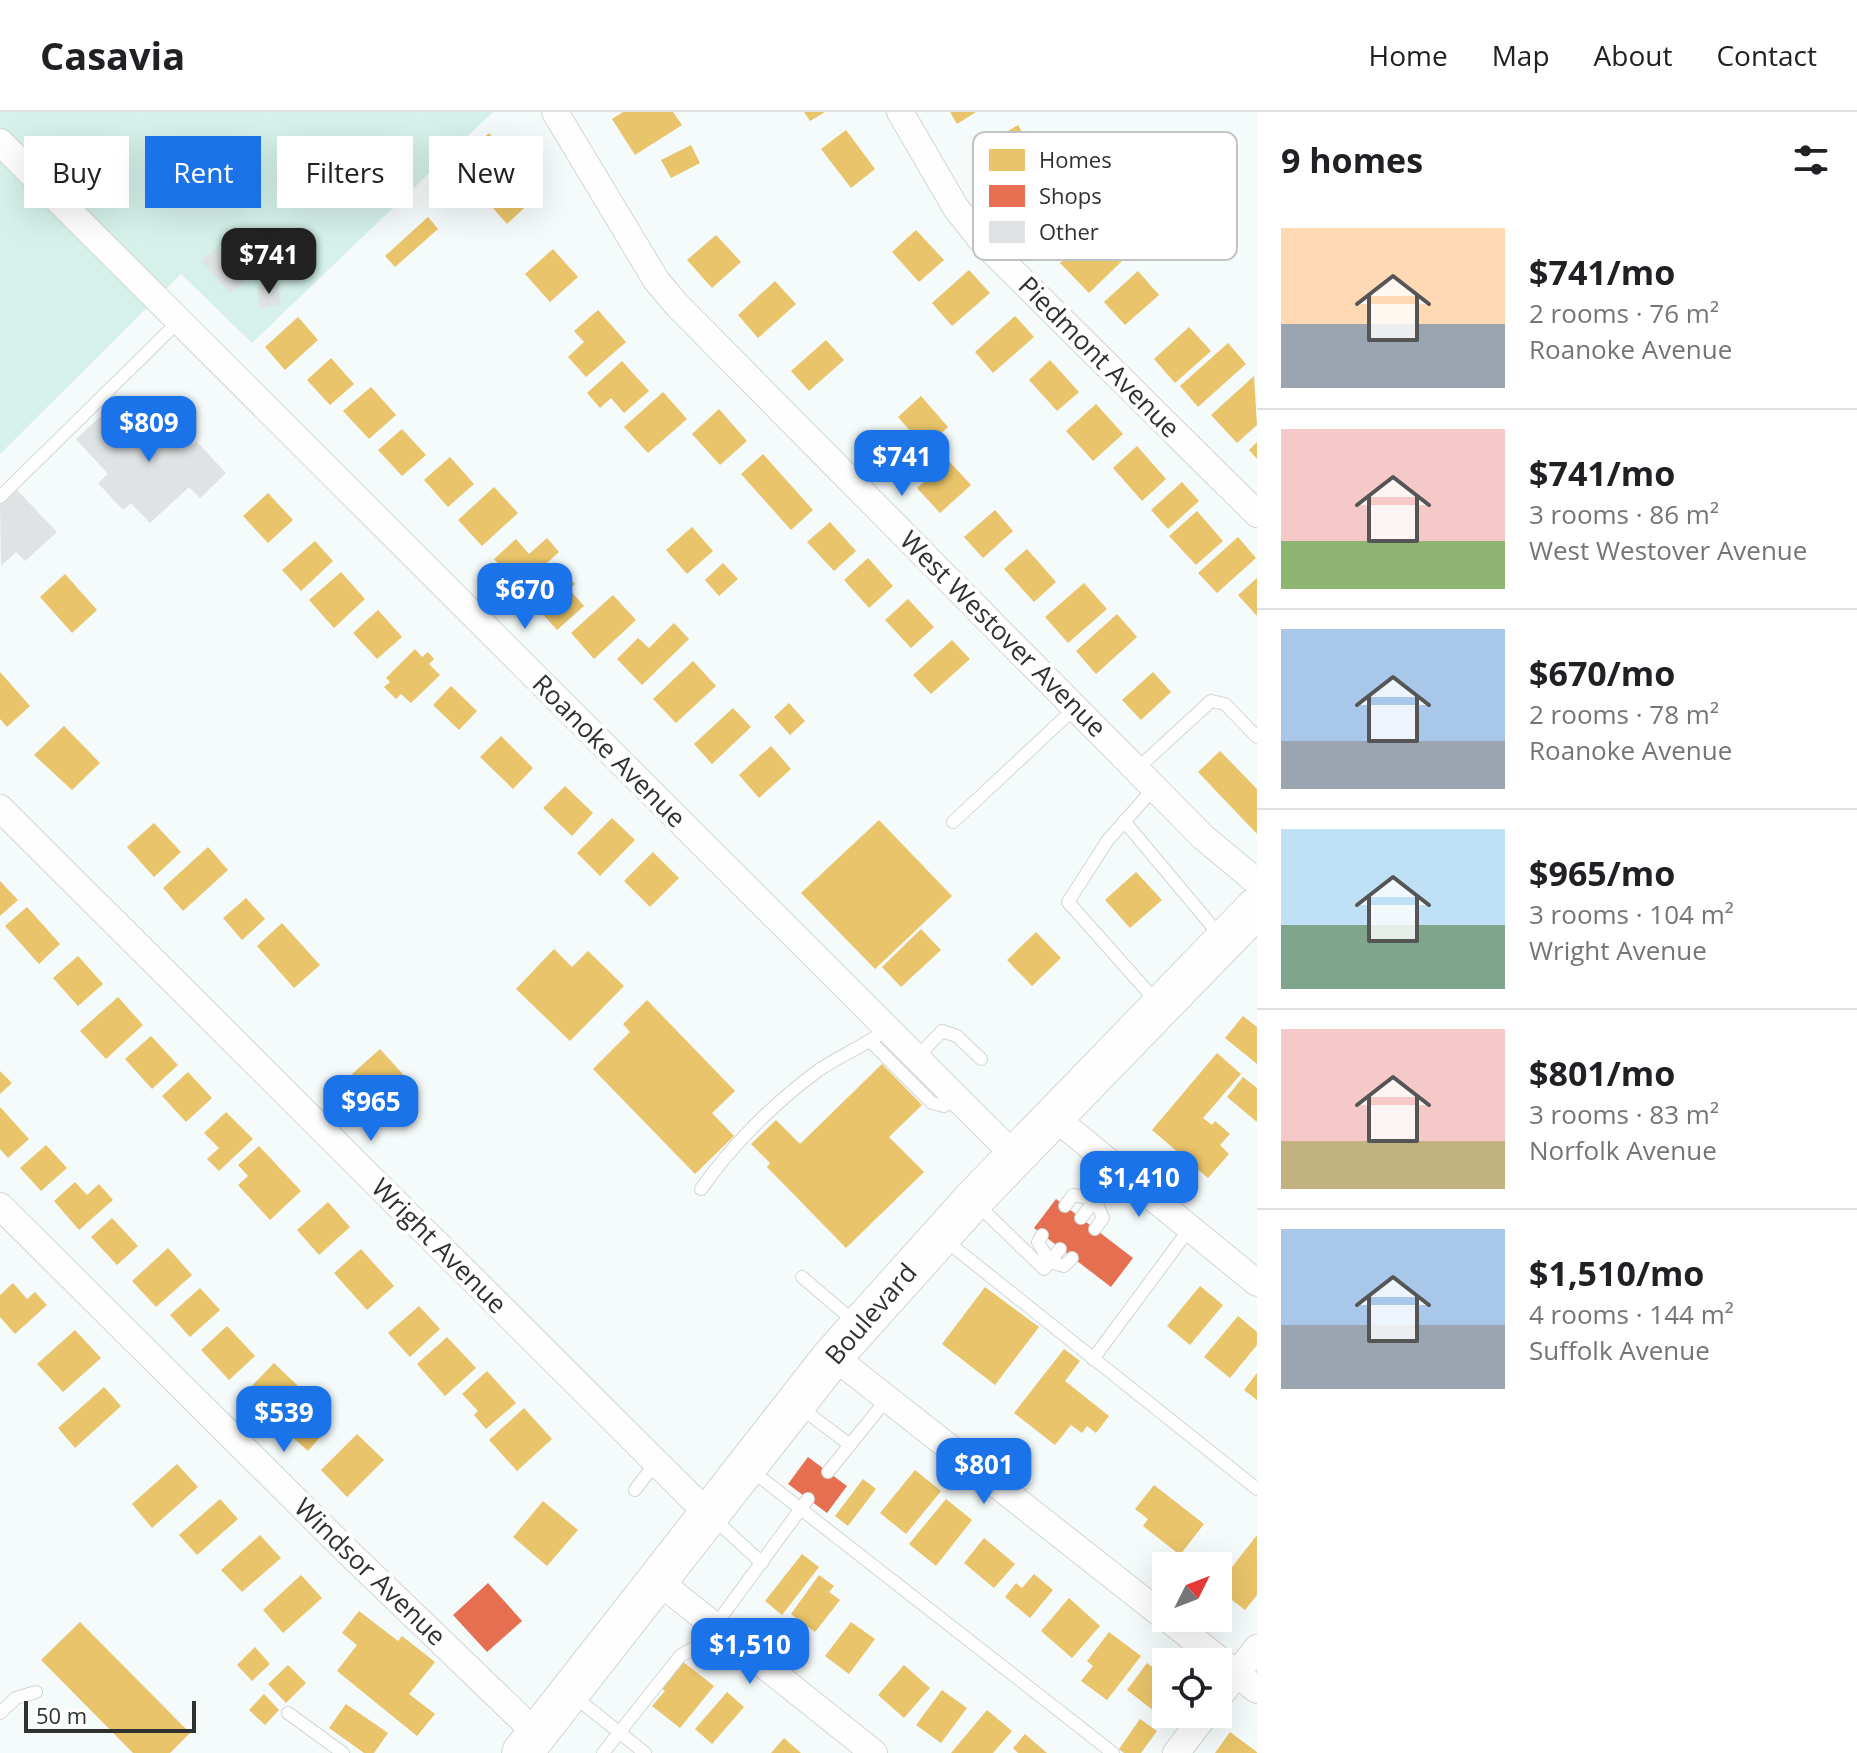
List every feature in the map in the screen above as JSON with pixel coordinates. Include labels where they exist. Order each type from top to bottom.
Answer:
[{"type":"main road","name":"Boulevard","points":[[529,1744],[745,1465],[859,1326],[939,1235],[1257,907]]},
{"type":"street","name":"Piedmont Avenue","points":[[900,112],[956,208],[973,230]]},
{"type":"street","name":"West Westover Avenue","points":[[563,115],[656,280],[677,305],[1146,778],[1233,864],[1257,882]]},
{"type":"street","name":"Roanoke Avenue","points":[[0,142],[880,1035],[917,1057],[1015,1156]]},
{"type":"street","name":"Piedmont Avenue","points":[[1001,260],[1257,514]]},
{"type":"street","name":"Wright Avenue","points":[[0,808],[708,1514]]},
{"type":"street","points":[[1053,1116],[1257,1283]]},
{"type":"street","name":"Windsor Avenue","points":[[0,1206],[348,1552],[529,1744]]},
{"type":"street","points":[[833,1356],[1152,1607]]},
{"type":"street","points":[[657,1580],[874,1753]]},
{"type":"street","points":[[1184,1632],[1247,1682],[1257,1648]]},
{"type":"street","points":[[1176,1753],[1195,1728]]},
{"type":"lane","points":[[0,497],[179,321]]},
{"type":"lane","points":[[1160,1005],[1068,902],[1124,821],[1146,778],[1211,701],[1225,704],[1257,737]]},
{"type":"lane","points":[[953,822],[1076,707]]},
{"type":"lane","points":[[1124,821],[1224,941]]},
{"type":"lane","points":[[917,1057],[942,1031],[957,1036],[981,1059]]},
{"type":"lane","points":[[701,1189],[723,1158],[794,1090],[821,1069],[880,1035],[932,1103],[944,1106],[957,1098]]},
{"type":"lane","points":[[1081,1218],[1118,1170]]},
{"type":"lane","points":[[1065,1206],[1073,1195],[1095,1199]]},
{"type":"lane","points":[[1095,1199],[1103,1218],[1095,1229]]},
{"type":"lane","points":[[973,1200],[1044,1269],[1060,1249]]},
{"type":"lane","points":[[1093,1359],[1190,1228]]},
{"type":"lane","points":[[939,1235],[1257,1489]]},
{"type":"lane","points":[[1042,1235],[1038,1242],[1050,1262],[1064,1266],[1072,1258]]},
{"type":"lane","points":[[802,1277],[859,1326]]},
{"type":"lane","points":[[828,1472],[887,1399]]},
{"type":"lane","points":[[795,1403],[850,1445]]},
{"type":"lane","points":[[635,1490],[656,1462]]},
{"type":"lane","points":[[745,1465],[805,1504],[1113,1753]]},
{"type":"lane","points":[[603,1753],[680,1656],[700,1645],[716,1626],[805,1504]]},
{"type":"lane","points":[[708,1514],[762,1563]]},
{"type":"lane","points":[[0,1713],[16,1698],[36,1692]]},
{"type":"lane","points":[[569,1693],[645,1753]]},
{"type":"lane","points":[[288,1713],[343,1753]]},
{"type":"green space","points":[[0,112],[493,112],[468,136],[429,136],[429,173],[413,189],[413,136],[277,136],[277,208],[393,208],[252,343],[181,274],[0,454]]},
{"type":"building: Homes","points":[[623,112],[673,112],[682,125],[635,155],[612,119]]},
{"type":"building: Homes","points":[[804,112],[825,112],[810,121]]},
{"type":"building: Homes","points":[[950,112],[976,112],[957,124]]},
{"type":"building: Homes","points":[[1018,125],[1022,132],[1006,132]]},
{"type":"building: Homes","points":[[846,130],[875,169],[851,188],[821,149]]},
{"type":"building: Homes","points":[[691,145],[700,163],[671,178],[661,160]]},
{"type":"building: Homes","points":[[493,208],[524,208],[507,224]]},
{"type":"building: Homes","points":[[428,217],[438,229],[395,267],[385,256]]},
{"type":"building: Homes","points":[[916,230],[944,260],[919,282],[892,252]]},
{"type":"building: Homes","points":[[716,235],[741,262],[712,288],[687,260]]},
{"type":"building: Homes","points":[[553,249],[578,277],[550,302],[525,274]]},
{"type":"building: Homes","points":[[1063,260],[1122,261],[1089,293],[1060,263]]},
{"type":"building: Homes","points":[[969,270],[990,293],[952,326],[932,303]]},
{"type":"building: Homes","points":[[1138,271],[1159,295],[1125,325],[1104,302]]},
{"type":"building: Homes","points":[[775,281],[796,304],[758,338],[738,315]]},
{"type":"building: Homes","points":[[598,310],[626,342],[586,377],[568,357],[584,342],[574,331]]},
{"type":"building: Homes","points":[[1015,316],[1034,337],[993,373],[975,352]]},
{"type":"building: Homes","points":[[298,317],[318,340],[285,370],[265,347]]},
{"type":"building: Homes","points":[[1189,327],[1211,351],[1175,383],[1154,359]]},
{"type":"building: Homes","points":[[826,340],[844,360],[809,391],[791,371]]},
{"type":"building: Homes","points":[[1228,343],[1246,364],[1198,407],[1180,386]]},
{"type":"building: Homes","points":[[331,358],[354,384],[330,405],[307,380]]},
{"type":"building: Homes","points":[[1050,360],[1079,392],[1057,411],[1029,380]]},
{"type":"building: Homes","points":[[622,361],[649,391],[624,413],[611,398],[600,408],[587,393]]},
{"type":"building: Homes","points":[[1254,376],[1257,425],[1237,443],[1211,415]]},
{"type":"building: Homes","points":[[371,387],[396,415],[369,439],[343,411]]},
{"type":"building: Homes","points":[[663,392],[687,419],[648,453],[624,427]]},
{"type":"building: Homes","points":[[921,396],[948,427],[925,448],[898,417]]},
{"type":"building: Homes","points":[[1096,404],[1123,434],[1093,461],[1066,431]]},
{"type":"building: Homes","points":[[719,409],[747,441],[720,465],[692,434]]},
{"type":"building: Homes","points":[[402,429],[426,455],[402,476],[378,450]]},
{"type":"building: Homes","points":[[1257,442],[1257,459],[1249,450]]},
{"type":"building: Homes","points":[[1137,446],[1166,479],[1142,501],[1113,468]]},
{"type":"building: Homes","points":[[763,454],[813,510],[791,530],[741,474]]},
{"type":"building: Homes","points":[[450,457],[474,484],[448,507],[424,480]]},
{"type":"building: Homes","points":[[948,460],[971,485],[940,513],[917,488]]},
{"type":"building: Homes","points":[[1182,482],[1199,501],[1168,529],[1151,510]]},
{"type":"building: Homes","points":[[494,487],[518,513],[482,546],[458,520]]},
{"type":"building: Homes","points":[[268,493],[293,520],[268,543],[243,516]]},
{"type":"building: Homes","points":[[995,510],[1013,531],[983,558],[964,537]]},
{"type":"building: Homes","points":[[1197,511],[1223,541],[1196,565],[1169,536]]},
{"type":"building: Homes","points":[[830,522],[856,551],[834,571],[807,542]]},
{"type":"building: Homes","points":[[692,527],[713,551],[687,574],[666,550]]},
{"type":"building: Homes","points":[[1238,537],[1256,558],[1217,593],[1198,573]]},
{"type":"building: Homes","points":[[547,538],[559,552],[520,588],[494,559],[516,539],[529,554]]},
{"type":"building: Homes","points":[[315,541],[333,561],[301,591],[282,570]]},
{"type":"building: Homes","points":[[1027,549],[1056,582],[1034,602],[1004,569]]},
{"type":"building: Homes","points":[[868,558],[893,586],[869,608],[844,580]]},
{"type":"building: Homes","points":[[723,563],[738,579],[719,596],[705,580]]},
{"type":"building: Homes","points":[[341,572],[365,599],[334,628],[309,600]]},
{"type":"building: Homes","points":[[563,572],[575,584],[569,589],[584,606],[557,630],[531,601]]},
{"type":"building: Homes","points":[[65,574],[97,610],[72,633],[40,597]]},
{"type":"building: Homes","points":[[1257,578],[1257,616],[1238,595]]},
{"type":"building: Homes","points":[[1084,583],[1107,609],[1068,643],[1045,617]]},
{"type":"building: Homes","points":[[613,595],[636,620],[594,659],[571,633]]},
{"type":"building: Homes","points":[[908,599],[934,627],[911,648],[885,620]]},
{"type":"building: Homes","points":[[378,610],[402,637],[377,659],[353,633]]},
{"type":"building: Homes","points":[[1117,614],[1137,637],[1096,674],[1076,651]]},
{"type":"building: Homes","points":[[674,623],[689,639],[642,685],[617,659],[638,638],[649,648]]},
{"type":"building: Homes","points":[[952,640],[970,659],[931,694],[913,675]]},
{"type":"building: Homes","points":[[415,649],[422,657],[428,652],[434,659],[429,664],[440,675],[411,703],[401,694],[396,699],[384,687],[390,682],[386,678]]},
{"type":"building: Homes","points":[[693,661],[716,686],[676,723],[653,699]]},
{"type":"building: Homes","points":[[0,672],[30,706],[7,727],[0,719]]},
{"type":"building: Homes","points":[[1153,672],[1171,692],[1141,720],[1122,700]]},
{"type":"building: Homes","points":[[451,686],[477,711],[459,730],[433,705]]},
{"type":"building: Homes","points":[[789,703],[805,721],[790,735],[774,717]]},
{"type":"building: Homes","points":[[733,708],[751,727],[712,764],[694,744]]},
{"type":"building: Homes","points":[[64,726],[100,763],[72,790],[34,755]]},
{"type":"building: Homes","points":[[501,736],[533,768],[513,789],[480,757]]},
{"type":"building: Homes","points":[[771,746],[791,769],[759,798],[739,775]]},
{"type":"building: Homes","points":[[1220,751],[1257,789],[1257,834],[1198,772]]},
{"type":"building: Homes","points":[[565,786],[593,813],[572,836],[543,808]]},
{"type":"building: Homes","points":[[612,818],[635,840],[600,876],[577,853]]},
{"type":"building: Homes","points":[[879,820],[952,896],[875,969],[801,893]]},
{"type":"building: Homes","points":[[154,823],[181,852],[154,877],[127,847]]},
{"type":"building: Homes","points":[[208,847],[228,870],[183,911],[163,888]]},
{"type":"building: Homes","points":[[653,852],[679,878],[650,907],[624,881]]},
{"type":"building: Homes","points":[[1136,872],[1162,900],[1130,928],[1105,900]]},
{"type":"building: Homes","points":[[0,881],[18,900],[0,916]]},
{"type":"building: Homes","points":[[246,898],[265,919],[242,940],[223,918]]},
{"type":"building: Homes","points":[[27,907],[60,944],[39,964],[5,926]]},
{"type":"building: Homes","points":[[282,923],[320,965],[294,988],[257,946]]},
{"type":"building: Homes","points":[[921,929],[941,950],[901,987],[882,967]]},
{"type":"building: Homes","points":[[1036,932],[1061,958],[1032,986],[1007,960]]},
{"type":"building: Homes","points":[[554,949],[572,967],[588,951],[624,986],[570,1041],[516,989]]},
{"type":"building: Homes","points":[[78,956],[103,984],[78,1006],[53,978]]},
{"type":"building: Homes","points":[[118,997],[143,1025],[106,1059],[80,1031]]},
{"type":"building: Homes","points":[[647,1000],[735,1091],[712,1113],[734,1136],[695,1174],[593,1069],[630,1032],[623,1024]]},
{"type":"building: Homes","points":[[1243,1016],[1257,1027],[1257,1064],[1225,1038]]},
{"type":"building: Homes","points":[[151,1036],[178,1065],[152,1089],[125,1059]]},
{"type":"building: Homes","points":[[380,1049],[410,1082],[382,1107],[352,1074]]},
{"type":"building: Homes","points":[[1217,1053],[1241,1074],[1203,1118],[1212,1125],[1215,1121],[1230,1134],[1220,1145],[1229,1154],[1208,1178],[1152,1130]]},
{"type":"building: Homes","points":[[882,1064],[922,1105],[889,1137],[924,1172],[846,1248],[767,1167],[770,1163],[751,1144],[776,1120],[800,1144]]},
{"type":"building: Homes","points":[[0,1071],[12,1083],[0,1094]]},
{"type":"building: Homes","points":[[188,1072],[212,1098],[186,1122],[162,1096]]},
{"type":"building: Homes","points":[[1243,1077],[1257,1088],[1257,1122],[1227,1097]]},
{"type":"building: Homes","points":[[0,1107],[29,1139],[8,1158],[0,1149]]},
{"type":"building: Homes","points":[[226,1112],[253,1139],[219,1171],[207,1159],[219,1148],[204,1133]]},
{"type":"building: Homes","points":[[46,1145],[67,1168],[41,1191],[20,1168]]},
{"type":"building: Homes","points":[[259,1146],[301,1191],[270,1220],[238,1185],[248,1176],[238,1165]]},
{"type":"building: Homes","points":[[75,1182],[87,1195],[99,1184],[113,1200],[79,1230],[54,1201]]},
{"type":"building: Homes","points":[[328,1202],[350,1227],[319,1255],[297,1230]]},
{"type":"building: Homes","points":[[112,1218],[138,1246],[117,1265],[91,1237]]},
{"type":"building: Homes","points":[[168,1248],[192,1275],[156,1307],[132,1281]]},
{"type":"building: Homes","points":[[361,1249],[394,1286],[367,1310],[334,1273]]},
{"type":"building: Homes","points":[[13,1283],[27,1299],[35,1292],[47,1305],[15,1334],[0,1317],[0,1295]]},
{"type":"building: Homes","points":[[1200,1286],[1223,1305],[1190,1345],[1167,1326]]},
{"type":"building: Homes","points":[[985,1287],[1039,1327],[995,1385],[942,1344]]},
{"type":"building: Homes","points":[[200,1288],[220,1310],[190,1337],[170,1315]]},
{"type":"building: Homes","points":[[419,1306],[440,1329],[410,1357],[388,1333]]},
{"type":"building: Homes","points":[[1238,1316],[1257,1332],[1257,1345],[1230,1378],[1204,1357]]},
{"type":"building: Homes","points":[[227,1326],[255,1356],[229,1380],[201,1350]]},
{"type":"building: Homes","points":[[75,1330],[101,1358],[63,1392],[37,1364]]},
{"type":"building: Homes","points":[[447,1337],[476,1368],[445,1396],[417,1364]]},
{"type":"building: Homes","points":[[1064,1349],[1080,1361],[1065,1381],[1109,1416],[1096,1433],[1087,1426],[1082,1433],[1071,1425],[1055,1445],[1014,1413]]},
{"type":"building: Homes","points":[[274,1363],[299,1387],[272,1416],[246,1392]]},
{"type":"building: Homes","points":[[487,1371],[516,1403],[486,1429],[474,1415],[478,1411],[462,1394]]},
{"type":"building: Homes","points":[[1257,1373],[1257,1400],[1244,1390]]},
{"type":"building: Homes","points":[[104,1387],[121,1406],[75,1448],[58,1428]]},
{"type":"building: Homes","points":[[524,1408],[552,1439],[517,1471],[489,1440]]},
{"type":"building: Homes","points":[[310,1409],[329,1427],[308,1451],[288,1433]]},
{"type":"building: Homes","points":[[357,1434],[384,1460],[347,1497],[321,1470]]},
{"type":"building: Homes","points":[[177,1464],[198,1487],[152,1528],[132,1504]]},
{"type":"building: Homes","points":[[915,1470],[941,1491],[906,1534],[880,1513]]},
{"type":"building: Homes","points":[[863,1479],[876,1489],[848,1526],[835,1516]]},
{"type":"building: Homes","points":[[1154,1485],[1204,1524],[1182,1552],[1176,1552],[1143,1526],[1148,1519],[1135,1509]]},
{"type":"building: Homes","points":[[220,1499],[238,1519],[197,1555],[179,1535]]},
{"type":"building: Homes","points":[[946,1499],[972,1520],[936,1566],[909,1544]]},
{"type":"building: Homes","points":[[543,1501],[578,1530],[547,1566],[513,1537]]},
{"type":"building: Homes","points":[[260,1535],[281,1558],[242,1592],[221,1570]]},
{"type":"building: Homes","points":[[1257,1535],[1257,1595],[1245,1610],[1232,1600],[1232,1567]]},
{"type":"building: Homes","points":[[984,1538],[1015,1564],[994,1588],[964,1563]]},
{"type":"building: Homes","points":[[802,1554],[819,1567],[782,1615],[765,1601]]},
{"type":"building: Homes","points":[[1034,1574],[1053,1590],[1030,1618],[1005,1597],[1016,1583],[1022,1588]]},
{"type":"building: Homes","points":[[301,1575],[322,1598],[283,1633],[263,1610]]},
{"type":"building: Homes","points":[[819,1575],[834,1586],[829,1592],[840,1600],[815,1632],[791,1614]]},
{"type":"building: Homes","points":[[1069,1598],[1100,1626],[1072,1658],[1041,1631]]},
{"type":"building: Homes","points":[[359,1611],[398,1641],[402,1636],[435,1662],[409,1694],[435,1714],[417,1736],[337,1671],[357,1645],[342,1633]]},
{"type":"building: Homes","points":[[80,1622],[190,1733],[170,1753],[133,1753],[41,1660]]},
{"type":"building: Homes","points":[[851,1622],[875,1639],[849,1674],[825,1656]]},
{"type":"building: Homes","points":[[1109,1632],[1141,1656],[1107,1700],[1081,1681],[1093,1666],[1087,1661]]},
{"type":"building: Homes","points":[[255,1647],[270,1664],[252,1681],[237,1665]]},
{"type":"building: Homes","points":[[682,1661],[714,1686],[680,1728],[652,1706],[665,1691],[661,1688]]},
{"type":"building: Homes","points":[[1147,1663],[1152,1667],[1152,1709],[1127,1690]]},
{"type":"building: Homes","points":[[288,1665],[306,1683],[286,1703],[268,1684]]},
{"type":"building: Homes","points":[[904,1665],[930,1688],[904,1718],[878,1695]]},
{"type":"building: Homes","points":[[942,1690],[967,1708],[941,1743],[916,1725]]},
{"type":"building: Homes","points":[[727,1692],[744,1707],[712,1744],[695,1729]]},
{"type":"building: Homes","points":[[264,1694],[279,1710],[265,1725],[249,1710]]},
{"type":"building: Homes","points":[[346,1704],[388,1733],[374,1753],[364,1753],[329,1728]]},
{"type":"building: Homes","points":[[987,1710],[1012,1731],[993,1753],[951,1753]]},
{"type":"building: Homes","points":[[1140,1719],[1157,1731],[1141,1753],[1124,1753],[1119,1749]]},
{"type":"building: Homes","points":[[1230,1732],[1257,1752],[1257,1753],[1215,1753]]},
{"type":"building: Homes","points":[[1025,1734],[1047,1753],[1018,1753],[1013,1748]]},
{"type":"building: Homes","points":[[784,1738],[801,1753],[771,1753]]},
{"type":"building: Shops","points":[[1056,1199],[1133,1258],[1111,1287],[1034,1228]]},
{"type":"building: Shops","points":[[808,1457],[847,1486],[827,1513],[788,1484]]},
{"type":"building: Shops","points":[[488,1583],[522,1621],[487,1652],[453,1615]]},
{"type":"building: Other","points":[[217,247],[246,279],[230,293],[201,261]]},
{"type":"building: Other","points":[[278,284],[281,304],[260,308],[257,287]]},
{"type":"building: Other","points":[[150,408],[169,428],[174,423],[193,444],[196,441],[226,473],[200,498],[189,487],[150,523],[131,503],[123,510],[98,483],[108,474],[76,439],[101,416],[120,436]]},
{"type":"building: Other","points":[[17,490],[57,532],[25,561],[16,552],[1,566],[0,505]]}]
